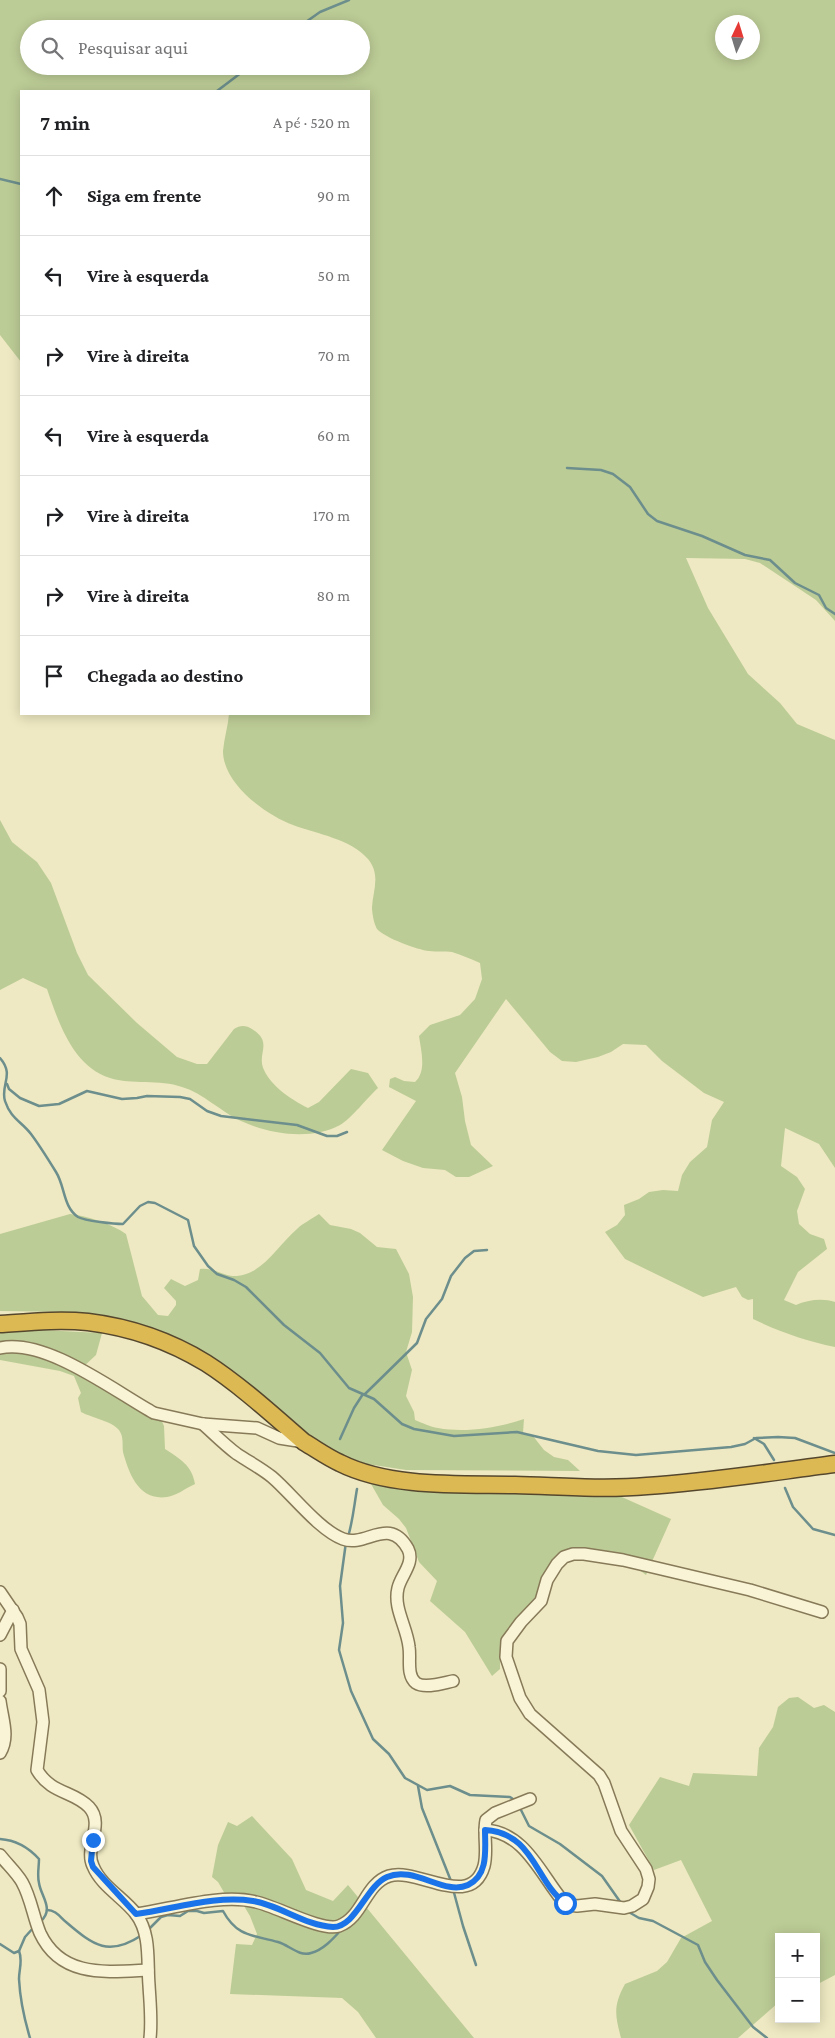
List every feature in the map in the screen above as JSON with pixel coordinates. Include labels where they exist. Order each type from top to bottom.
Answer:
[{"type":"highway","points":[[0,1324],[53,1321],[87,1322],[123,1328],[164,1341],[206,1363],[304,1442],[341,1464],[374,1475],[411,1482],[645,1486],[835,1464]]},
{"type":"street","points":[[0,1348],[21,1346],[46,1353],[96,1379],[154,1413],[203,1424],[257,1428],[279,1438],[304,1442]]},
{"type":"street","points":[[203,1424],[224,1444],[272,1477],[336,1536],[354,1541],[381,1533],[390,1534],[403,1542],[410,1553],[410,1559],[398,1587],[398,1602],[410,1648],[411,1677],[421,1685],[453,1681]]},
{"type":"street","points":[[485,1830],[505,1834],[522,1847],[562,1900],[570,1905],[595,1904],[624,1908],[632,1906],[643,1899],[648,1887],[648,1874],[622,1831],[604,1783],[594,1770],[530,1714],[520,1698],[506,1656],[508,1641],[521,1622],[538,1605],[552,1570],[564,1557],[572,1554],[584,1554],[623,1560],[768,1595],[822,1612]]},
{"type":"street","points":[[0,1592],[20,1624],[20,1649],[39,1690],[43,1722],[37,1770],[51,1786],[89,1807],[95,1819],[91,1854],[93,1867],[136,1914],[146,1936],[151,2019],[150,2038]]},
{"type":"street","points":[[0,1634],[13,1610]]},
{"type":"street","points":[[0,1668],[0,1691]]},
{"type":"street","points":[[0,1701],[5,1734],[4,1746],[0,1753]]},
{"type":"street","points":[[136,1914],[237,1899],[255,1901],[326,1926],[338,1926],[350,1919],[373,1887],[389,1876],[410,1875],[461,1888],[470,1884],[478,1877],[484,1866],[486,1820],[530,1799]]},
{"type":"street","points":[[0,1855],[23,1883],[30,1897],[40,1931],[49,1950],[57,1957],[70,1964],[104,1972],[148,1970]]},
{"type":"green space","points":[[0,0],[835,0],[835,621],[816,600],[760,563],[745,559],[686,558],[708,608],[748,674],[780,703],[797,724],[835,740],[835,1168],[819,1144],[785,1128],[781,1166],[797,1177],[805,1189],[797,1211],[799,1224],[810,1234],[824,1239],[827,1249],[798,1272],[784,1300],[796,1305],[815,1300],[835,1302],[835,1347],[793,1336],[753,1319],[753,1299],[748,1300],[742,1297],[736,1287],[703,1297],[625,1259],[605,1232],[617,1225],[625,1215],[624,1205],[639,1199],[649,1192],[663,1190],[678,1191],[682,1175],[690,1162],[707,1147],[712,1120],[724,1102],[704,1093],[662,1061],[646,1045],[623,1044],[611,1052],[598,1057],[576,1062],[562,1061],[550,1052],[506,999],[455,1073],[462,1097],[471,1145],[493,1166],[469,1177],[456,1177],[445,1170],[423,1168],[403,1161],[382,1150],[416,1101],[389,1087],[390,1079],[395,1077],[404,1081],[415,1082],[419,1077],[422,1060],[419,1036],[430,1025],[460,1015],[475,999],[482,979],[480,963],[452,952],[429,951],[417,948],[394,940],[377,929],[372,907],[375,877],[372,865],[368,859],[361,852],[343,842],[293,825],[259,806],[238,786],[230,775],[225,763],[223,751],[229,715],[370,715],[370,90],[20,90],[20,361],[0,335]]},
{"type":"green space","points":[[0,820],[12,842],[37,862],[51,883],[77,953],[88,975],[137,1023],[177,1057],[197,1064],[207,1064],[234,1029],[245,1026],[259,1034],[262,1039],[262,1064],[272,1082],[283,1092],[308,1108],[319,1102],[351,1069],[368,1073],[378,1088],[340,1125],[316,1133],[290,1134],[252,1126],[182,1087],[164,1083],[118,1080],[97,1072],[86,1064],[69,1041],[56,1015],[47,989],[23,978],[0,990]]},
{"type":"green space","points":[[70,1214],[99,1221],[126,1234],[142,1296],[158,1315],[168,1316],[176,1305],[176,1301],[164,1288],[171,1279],[185,1286],[198,1280],[200,1269],[209,1269],[232,1276],[246,1274],[263,1264],[290,1235],[319,1214],[330,1225],[351,1229],[360,1233],[377,1247],[396,1249],[409,1274],[413,1297],[412,1332],[406,1352],[412,1370],[406,1396],[414,1412],[415,1420],[429,1426],[470,1430],[503,1425],[524,1419],[523,1433],[533,1436],[544,1450],[554,1457],[568,1460],[580,1471],[406,1470],[367,1464],[341,1455],[318,1443],[244,1383],[101,1317],[71,1312],[0,1311],[0,1234]]},
{"type":"green space","points":[[0,1328],[102,1333],[96,1355],[82,1368],[160,1417],[164,1426],[165,1449],[188,1467],[195,1484],[167,1497],[149,1495],[142,1490],[128,1469],[119,1430],[107,1422],[81,1412],[78,1398],[81,1393],[74,1376],[60,1371],[0,1360]]},
{"type":"green space","points":[[371,1484],[394,1487],[604,1489],[671,1519],[646,1575],[638,1569],[589,1558],[565,1561],[504,1644],[500,1654],[500,1669],[492,1676],[465,1632],[430,1601],[437,1581],[419,1562],[406,1528],[383,1505]]},
{"type":"green space","points":[[798,1697],[814,1708],[824,1705],[835,1712],[835,1975],[820,1983],[820,1933],[775,1933],[775,2006],[738,2038],[621,2038],[616,2011],[618,1998],[625,1984],[657,1971],[667,1962],[681,1938],[712,1921],[681,1860],[654,1870],[629,1825],[660,1777],[689,1786],[693,1773],[757,1776],[759,1748],[773,1727],[778,1707],[789,1698]]},
{"type":"green space","points":[[252,1816],[292,1859],[306,1890],[333,1901],[348,1885],[474,2038],[376,2038],[358,2012],[342,1998],[230,1994],[236,1944],[252,1945],[257,1934],[250,1916],[238,1896],[225,1894],[218,1882],[212,1877],[218,1845],[228,1822],[237,1826]]},
{"type":"waterway","points":[[309,20],[320,12],[349,0]]},
{"type":"waterway","points":[[218,90],[238,75]]},
{"type":"waterway","points":[[0,179],[20,184]]},
{"type":"waterway","points":[[567,468],[601,470],[613,474],[630,487],[648,514],[657,521],[702,536],[745,555],[770,560],[795,583],[819,595],[826,608],[835,614]]},
{"type":"waterway","points":[[0,1058],[7,1075],[4,1090],[7,1107],[31,1134],[50,1162],[59,1178],[73,1213],[87,1220],[123,1224],[140,1206],[148,1202],[155,1203],[188,1220],[194,1246],[208,1266],[217,1274],[246,1287],[284,1325],[320,1353],[349,1388],[374,1399],[402,1424],[414,1429],[454,1436],[517,1432],[598,1451],[636,1455],[731,1447],[745,1444],[756,1438],[778,1437],[795,1438],[835,1453]]},
{"type":"waterway","points":[[7,1084],[9,1089],[20,1098],[39,1106],[59,1104],[87,1091],[122,1099],[147,1096],[180,1097],[190,1099],[207,1111],[221,1116],[297,1125],[327,1136],[337,1136],[347,1132]]},
{"type":"waterway","points":[[365,1394],[417,1343],[426,1319],[442,1299],[451,1276],[465,1258],[474,1251],[487,1250]]},
{"type":"waterway","points":[[340,1439],[354,1408],[363,1394]]},
{"type":"waterway","points":[[754,1438],[764,1444],[774,1460]]},
{"type":"waterway","points":[[785,1488],[793,1507],[813,1529],[835,1535]]},
{"type":"waterway","points":[[348,1537],[357,1489]]},
{"type":"waterway","points":[[346,1542],[340,1586],[343,1623],[339,1650],[351,1691],[373,1739],[389,1754],[405,1778],[427,1790],[450,1786],[470,1795],[510,1797],[516,1801]]},
{"type":"waterway","points":[[418,1786],[422,1808],[451,1881]]},
{"type":"waterway","points":[[519,1806],[529,1826],[560,1844],[602,1876],[621,1903]]},
{"type":"waterway","points":[[0,1839],[21,1845],[39,1859],[38,1880],[47,1908],[40,1922]]},
{"type":"waterway","points":[[453,1889],[476,1965]]},
{"type":"waterway","points":[[47,1910],[55,1912],[85,1937],[102,1946],[120,1946],[142,1935]]},
{"type":"waterway","points":[[148,1930],[161,1917],[168,1915],[180,1916],[188,1911],[204,1913],[223,1911],[228,1920],[246,1934],[282,1943],[298,1952],[307,1954],[324,1947],[341,1930]]},
{"type":"waterway","points":[[627,1911],[639,1918],[653,1921],[698,1945],[705,1962],[717,1980],[753,2027],[767,2038]]},
{"type":"waterway","points":[[30,2038],[20,1994],[21,1958],[19,1951],[25,1937],[34,1927]]},
{"type":"waterway","points":[[0,1944],[14,1953],[19,1951]]},
{"type":"route","points":[[93,1840],[91,1861],[93,1867],[136,1914],[220,1900],[237,1899],[255,1901],[326,1926],[338,1926],[350,1919],[373,1887],[389,1876],[410,1875],[461,1888],[470,1884],[478,1877],[484,1866],[485,1830],[493,1830],[505,1834],[522,1847],[565,1903]]}]
